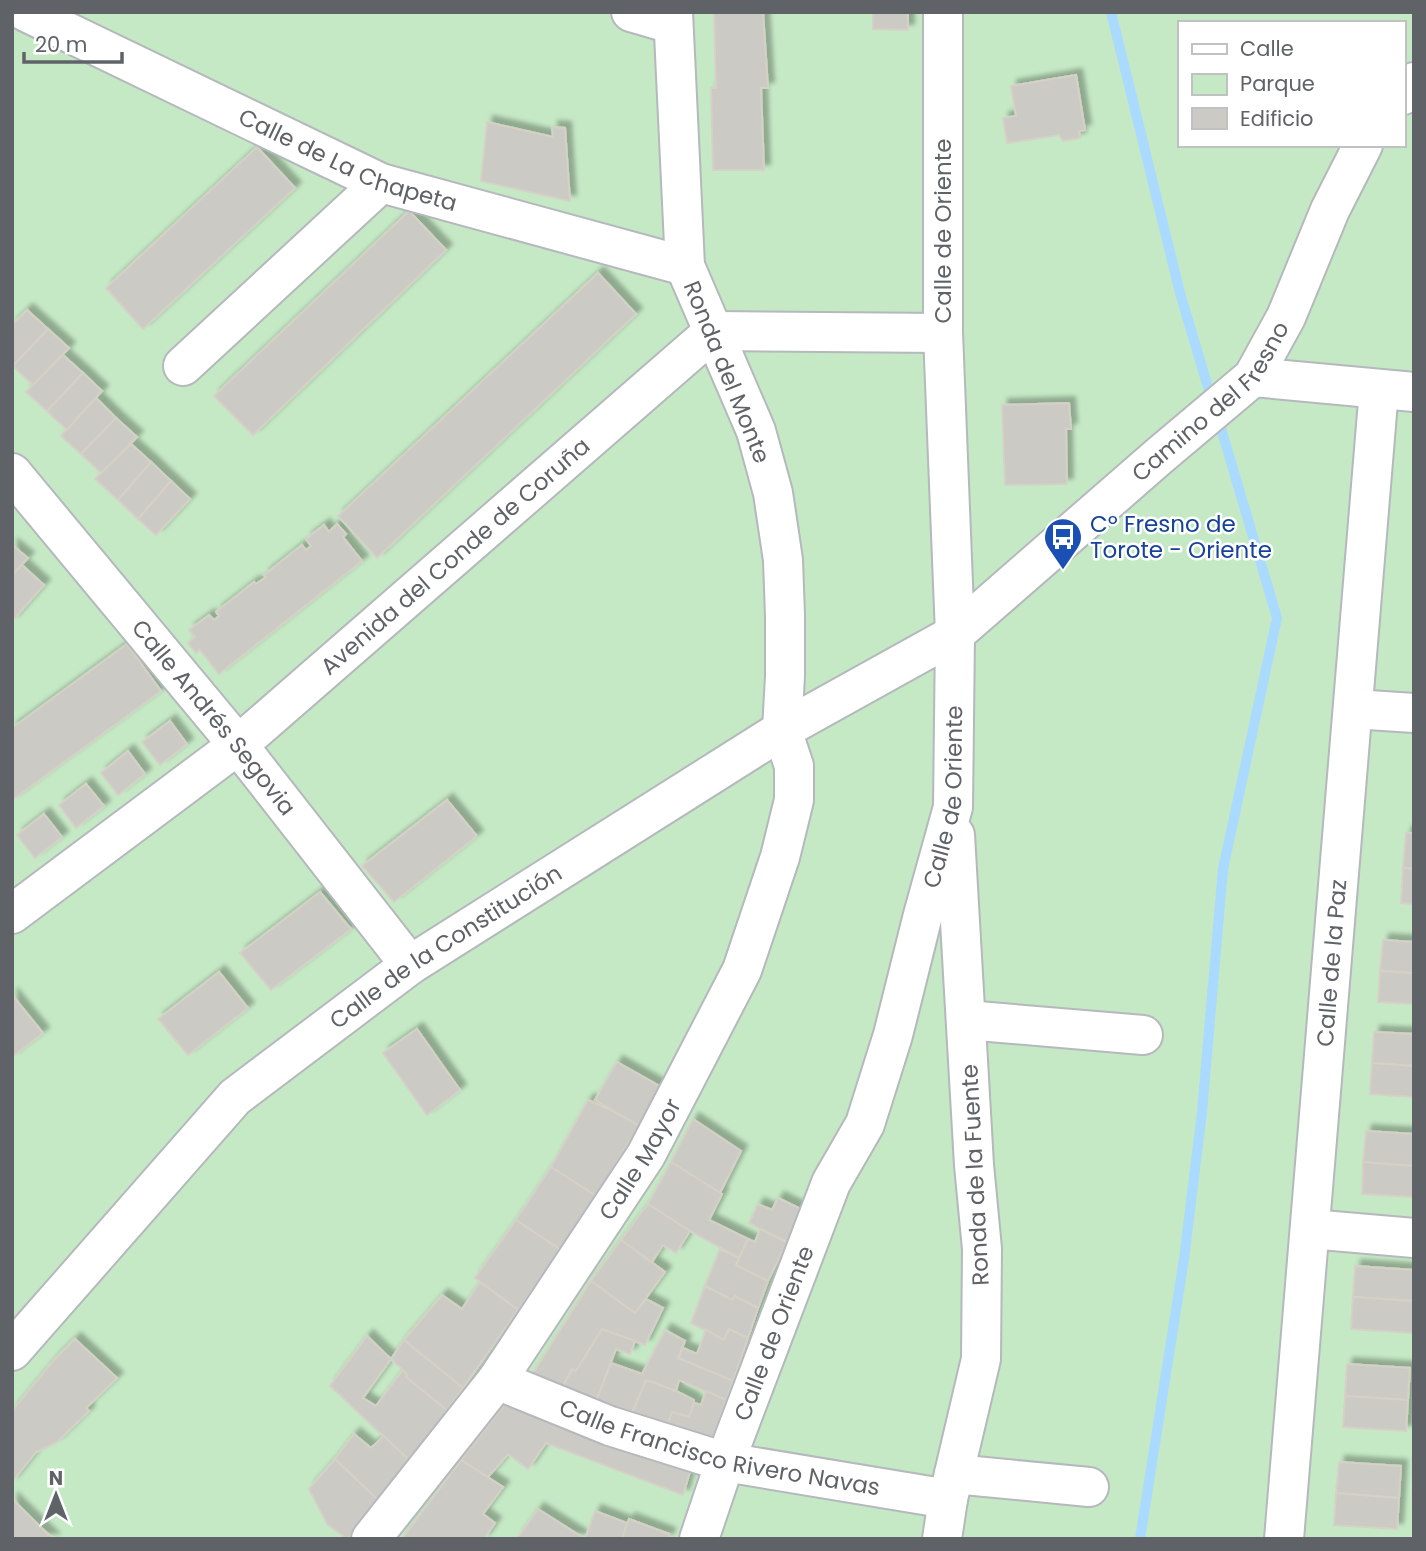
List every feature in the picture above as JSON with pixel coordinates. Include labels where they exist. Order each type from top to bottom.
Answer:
[{"type":"street","name":"Calle de La Chapeta","points":[[26,12],[381,183],[685,266]]},
{"type":"street","points":[[631,12],[673,18]]},
{"type":"street","name":"Calle de Oriente","points":[[699,1539],[725,1462],[831,1183],[865,1124],[893,1035],[953,807],[955,634],[943,333],[943,12]]},
{"type":"street","name":"Ronda del Monte","points":[[673,18],[685,266],[756,431],[773,493],[783,560],[785,676],[782,730]]},
{"type":"street","name":"Camino del Fresno","points":[[955,634],[1244,384],[1286,317],[1330,210],[1362,147]]},
{"type":"street","points":[[183,366],[381,183]]},
{"type":"street","points":[[713,331],[943,333]]},
{"type":"street","name":"Avenida del Conde de Coruña","points":[[12,914],[238,745],[713,331]]},
{"type":"street","points":[[1244,384],[1396,391]]},
{"type":"street","name":"Calle de la Paz","points":[[1284,1539],[1353,709],[1396,391]]},
{"type":"street","name":"Calle Andrés Segovia","points":[[12,472],[238,745],[410,965]]},
{"type":"street","name":"Calle de la Constitución","points":[[12,1351],[234,1097],[410,965],[782,730],[955,634]]},
{"type":"street","points":[[1353,709],[1414,713]]},
{"type":"street","name":"Calle Mayor","points":[[372,1539],[497,1380],[646,1155],[742,970],[780,857],[794,800],[794,766],[782,730]]},
{"type":"street","name":"Ronda de la Fuente","points":[[942,1539],[951,1487],[981,1359],[982,1249],[974,1165],[953,807]]},
{"type":"street","points":[[923,915],[960,919]]},
{"type":"street","points":[[965,1020],[1143,1035]]},
{"type":"street","points":[[1310,1229],[1414,1238]]},
{"type":"street","name":"Calle Francisco Rivero Navas","points":[[497,1380],[610,1426],[725,1462],[951,1487],[1089,1487]]},
{"type":"green space","points":[[12,12],[1414,12],[1414,1539],[12,1539]]},
{"type":"building","points":[[714,12],[763,12],[768,88],[761,88],[764,170],[713,170],[711,88],[716,88]]},
{"type":"building","points":[[873,12],[908,12],[908,30],[873,29]]},
{"type":"building","points":[[1076,75],[1085,130],[1079,131],[1080,138],[1063,141],[1059,135],[1007,143],[1003,118],[1016,116],[1011,86]]},
{"type":"building","points":[[487,122],[553,137],[552,127],[565,128],[570,201],[481,181]]},
{"type":"building","points":[[257,147],[295,188],[143,329],[106,288]]},
{"type":"building","points":[[409,211],[446,250],[253,435],[214,396]]},
{"type":"building","points":[[598,273],[636,314],[377,558],[338,516]]},
{"type":"building","points":[[27,310],[48,329],[13,366],[12,325]]},
{"type":"building","points":[[48,329],[69,348],[33,385],[13,366]]},
{"type":"building","points":[[63,355],[83,373],[47,411],[26,392]]},
{"type":"building","points":[[83,373],[102,391],[67,430],[47,411]]},
{"type":"building","points":[[96,398],[116,418],[81,454],[61,436]]},
{"type":"building","points":[[1069,403],[1071,429],[1066,429],[1067,484],[1005,485],[1002,405]]},
{"type":"building","points":[[116,418],[137,437],[101,473],[81,454]]},
{"type":"building","points":[[131,444],[151,462],[118,500],[95,479]]},
{"type":"building","points":[[151,462],[171,481],[138,519],[118,500]]},
{"type":"building","points":[[171,481],[190,499],[156,535],[138,519]]},
{"type":"building","points":[[337,524],[346,534],[343,537],[362,561],[219,674],[200,650],[196,653],[188,643],[195,637],[189,630],[209,615],[214,620],[219,616],[216,612],[254,582],[256,584],[266,577],[264,575],[302,545],[306,550],[311,546],[306,539],[324,525],[329,532]]},
{"type":"building","points":[[12,545],[28,558],[12,575]]},
{"type":"building","points":[[22,565],[44,585],[12,621],[12,575]]},
{"type":"building","points":[[127,644],[161,691],[12,800],[12,728]]},
{"type":"building","points":[[170,721],[187,744],[160,765],[142,742]]},
{"type":"building","points":[[128,751],[145,774],[118,795],[101,773]]},
{"type":"building","points":[[86,784],[104,806],[76,828],[59,805]]},
{"type":"building","points":[[447,800],[477,836],[394,902],[362,866]]},
{"type":"building","points":[[44,814],[62,837],[35,858],[17,835]]},
{"type":"building","points":[[1406,833],[1414,833],[1414,869],[1403,868]]},
{"type":"building","points":[[1403,868],[1414,869],[1414,904],[1401,903]]},
{"type":"building","points":[[320,892],[351,929],[271,990],[240,953]]},
{"type":"building","points":[[1383,940],[1414,942],[1414,973],[1380,971]]},
{"type":"building","points":[[1380,971],[1414,973],[1414,1004],[1378,1002]]},
{"type":"building","points":[[219,972],[248,1008],[188,1055],[158,1019]]},
{"type":"building","points":[[12,995],[43,1033],[12,1057]]},
{"type":"building","points":[[417,1029],[460,1090],[427,1115],[383,1053]]},
{"type":"building","points":[[1374,1032],[1414,1034],[1414,1066],[1372,1063]]},
{"type":"building","points":[[617,1062],[661,1087],[639,1126],[595,1100]]},
{"type":"building","points":[[1372,1063],[1414,1066],[1414,1097],[1370,1094]]},
{"type":"building","points":[[588,1100],[639,1126],[596,1196],[551,1167]]},
{"type":"building","points":[[693,1119],[741,1151],[720,1193],[671,1162]]},
{"type":"building","points":[[1366,1131],[1414,1134],[1414,1166],[1363,1162]]},
{"type":"building","points":[[671,1162],[722,1194],[709,1220],[748,1239],[739,1258],[648,1204]]},
{"type":"building","points":[[1363,1162],[1414,1166],[1414,1197],[1362,1194]]},
{"type":"building","points":[[551,1167],[596,1196],[561,1250],[516,1220]]},
{"type":"building","points":[[778,1198],[803,1210],[787,1242],[749,1223],[758,1204],[772,1210]]},
{"type":"building","points":[[648,1204],[690,1231],[676,1253],[663,1245],[652,1262],[621,1240]]},
{"type":"building","points":[[516,1220],[561,1250],[518,1310],[475,1278]]},
{"type":"building","points":[[760,1229],[787,1242],[768,1281],[736,1265],[748,1239],[755,1242]]},
{"type":"building","points":[[621,1240],[665,1272],[635,1313],[591,1281]]},
{"type":"building","points":[[720,1249],[739,1258],[736,1265],[768,1281],[758,1308],[735,1296],[732,1300],[705,1286]]},
{"type":"building","points":[[1355,1266],[1414,1270],[1414,1301],[1353,1297]]},
{"type":"building","points":[[591,1281],[635,1313],[646,1299],[663,1308],[645,1345],[602,1329],[576,1371],[572,1369],[561,1390],[530,1378]]},
{"type":"building","points":[[480,1282],[518,1310],[463,1388],[404,1340],[442,1295],[462,1309]]},
{"type":"building","points":[[705,1286],[732,1300],[735,1296],[758,1308],[748,1338],[729,1329],[724,1340],[691,1323]]},
{"type":"building","points":[[1353,1297],[1414,1301],[1414,1333],[1351,1329]]},
{"type":"building","points":[[602,1329],[635,1341],[630,1354],[616,1349],[595,1404],[561,1390],[572,1369],[576,1371]]},
{"type":"building","points":[[729,1329],[748,1338],[733,1381],[678,1358],[683,1348],[697,1354],[706,1330],[724,1340]]},
{"type":"building","points":[[665,1330],[685,1341],[678,1358],[733,1381],[726,1400],[679,1380],[676,1391],[646,1380],[630,1418],[595,1404],[611,1363],[642,1374]]},
{"type":"building","points":[[367,1336],[391,1359],[363,1398],[376,1406],[403,1370],[407,1374],[406,1377],[447,1410],[411,1462],[330,1386]]},
{"type":"building","points":[[75,1339],[117,1378],[86,1408],[89,1411],[57,1442],[36,1452],[12,1482],[12,1411]]},
{"type":"building","points":[[404,1340],[463,1388],[447,1410],[406,1377],[407,1374],[391,1359]]},
{"type":"building","points":[[1347,1364],[1410,1368],[1408,1400],[1345,1396]]},
{"type":"building","points":[[646,1380],[694,1400],[689,1417],[672,1412],[665,1432],[630,1418]]},
{"type":"building","points":[[706,1391],[726,1400],[708,1450],[665,1432],[672,1412],[689,1417],[694,1403],[701,1405]]},
{"type":"building","points":[[512,1395],[691,1468],[683,1495],[546,1443],[528,1469],[508,1454],[488,1477],[461,1460]]},
{"type":"building","points":[[1345,1396],[1408,1400],[1406,1431],[1343,1427]]},
{"type":"building","points":[[354,1434],[371,1448],[384,1436],[411,1462],[379,1501],[335,1459]]},
{"type":"building","points":[[335,1459],[379,1501],[347,1539],[327,1524],[309,1489]]},
{"type":"building","points":[[461,1460],[503,1487],[483,1514],[495,1523],[484,1539],[402,1539]]},
{"type":"building","points":[[1339,1462],[1401,1466],[1399,1498],[1336,1493]]},
{"type":"building","points":[[1336,1493],[1399,1498],[1397,1529],[1334,1525]]},
{"type":"building","points":[[12,1499],[53,1539],[12,1539]]},
{"type":"building","points":[[538,1509],[585,1539],[517,1539]]},
{"type":"building","points":[[595,1511],[627,1523],[622,1539],[585,1539]]},
{"type":"building","points":[[629,1519],[669,1534],[668,1539],[622,1539]]},
{"type":"waterway","points":[[1111,12],[1180,293],[1212,401]]},
{"type":"waterway","points":[[1140,1539],[1184,1259],[1202,1112],[1223,869],[1277,618],[1218,418]]},
{"type":"place","name":"Cº Fresno de Torote - Oriente","points":[[1063,571]]}]
